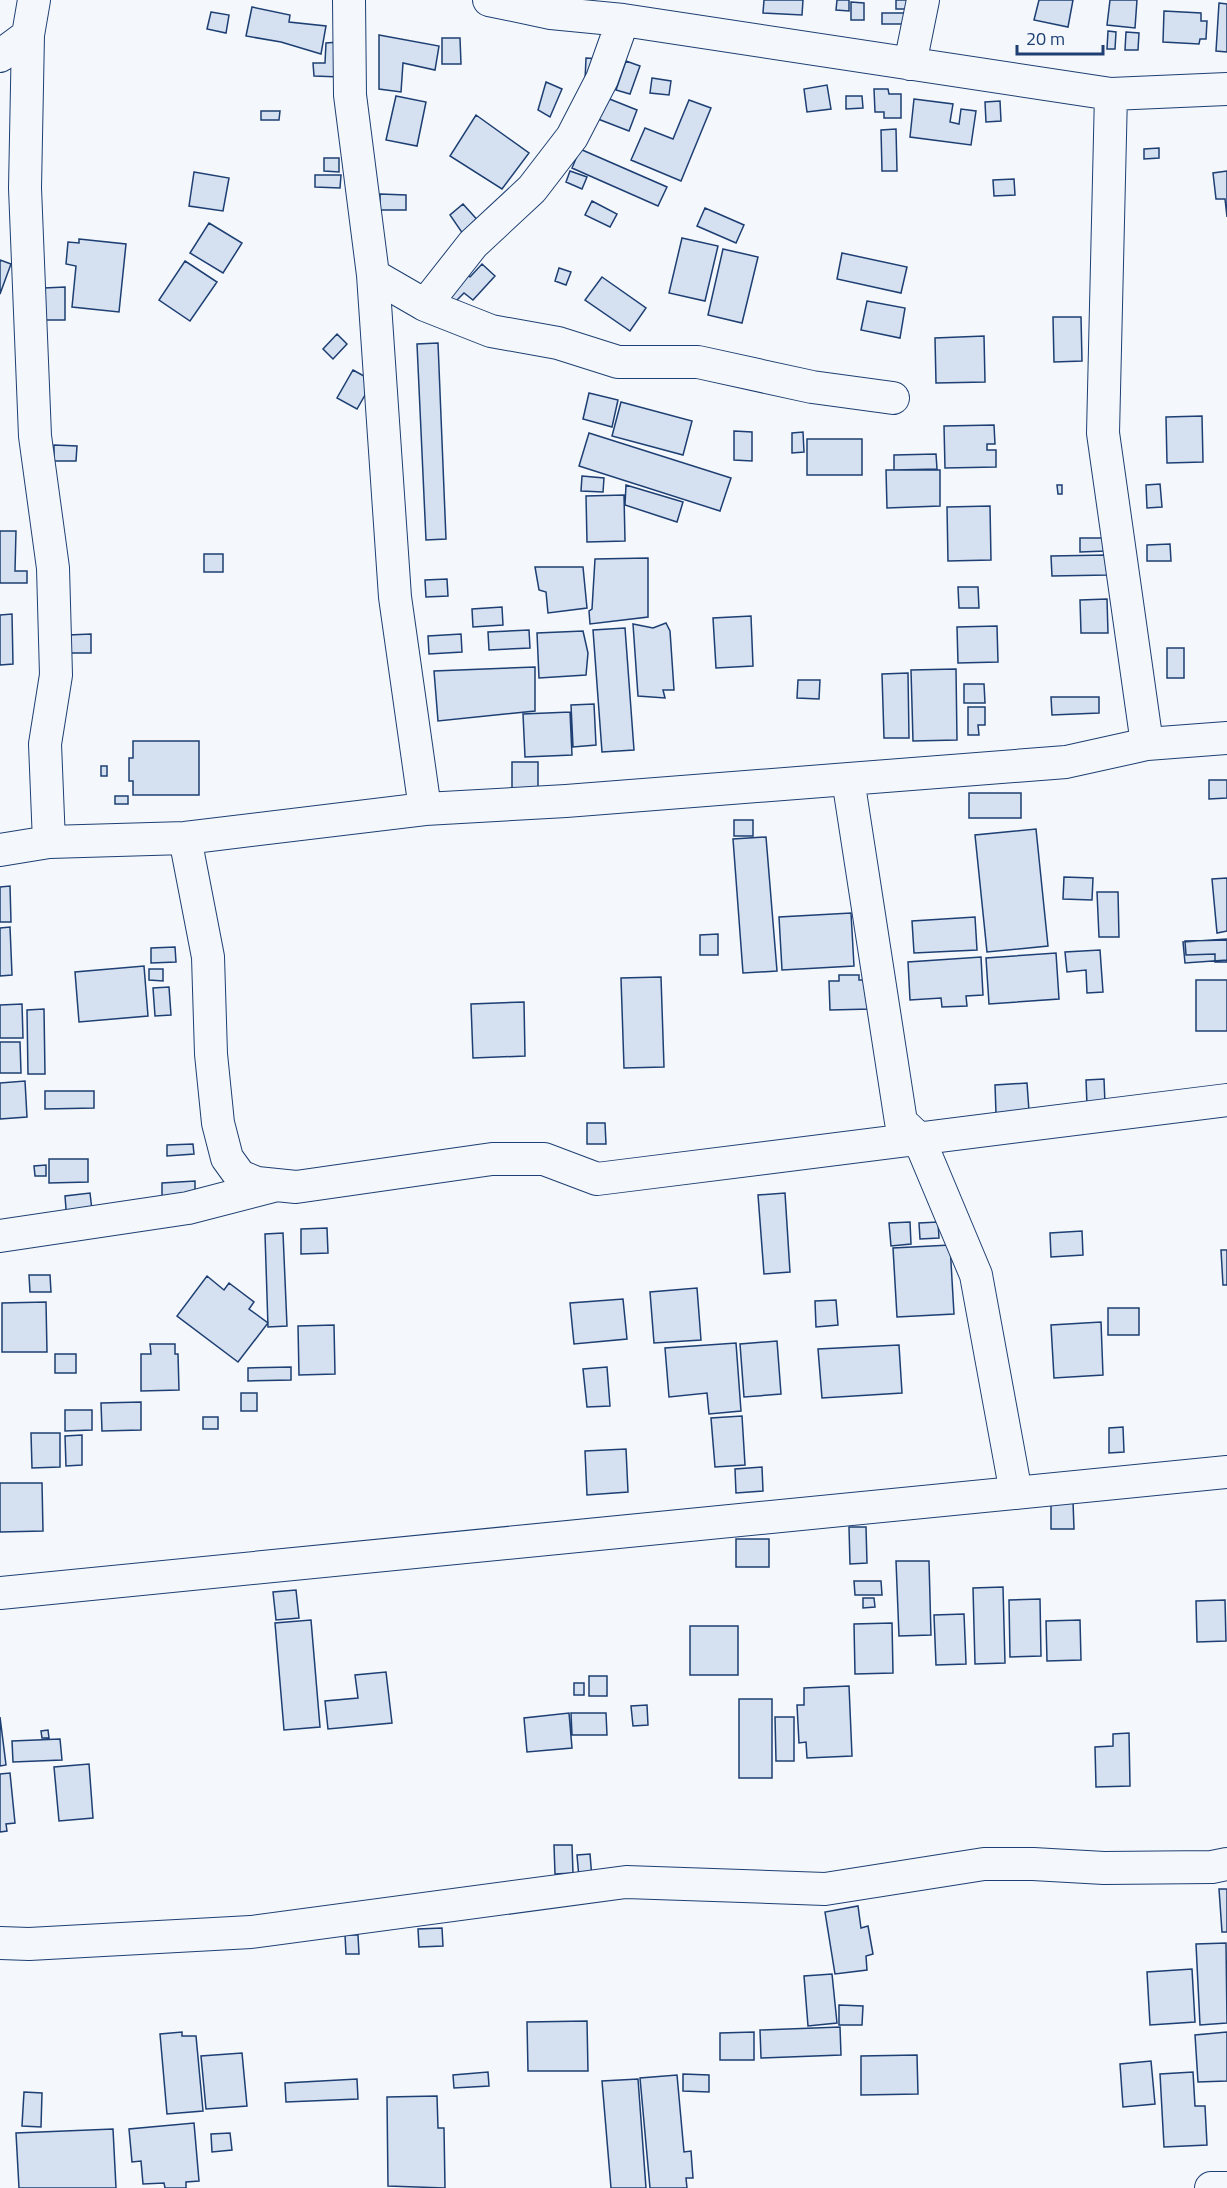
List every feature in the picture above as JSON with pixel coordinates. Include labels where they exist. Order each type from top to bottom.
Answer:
[{"type":"street","points":[[34,0],[28,35],[25,188],[35,436],[53,568],[56,675],[45,744],[49,842]]},
{"type":"street","points":[[349,0],[350,95],[373,275],[394,597],[425,809]]},
{"type":"street","points":[[489,0],[553,6],[623,20],[1111,94],[1227,89]]},
{"type":"street","points":[[910,64],[923,0]]},
{"type":"street","points":[[425,305],[473,244],[532,189],[572,137],[602,79],[623,20]]},
{"type":"street","points":[[0,56],[28,35]]},
{"type":"street","points":[[1111,94],[1102,433],[1147,744]]},
{"type":"street","points":[[373,275],[425,305],[491,332],[558,343],[618,362],[698,362],[812,387],[894,398]]},
{"type":"street","points":[[0,850],[49,842],[185,838],[425,809],[566,801],[1066,762],[1147,744],[1227,738]]},
{"type":"street","points":[[848,779],[901,1122],[920,1139],[976,1275],[1016,1492]]},
{"type":"street","points":[[185,838],[208,957],[211,1054],[218,1123],[227,1158],[240,1176],[257,1183],[296,1188],[492,1159],[544,1159],[597,1179],[1227,1100]]},
{"type":"street","points":[[0,1236],[188,1208],[276,1185]]},
{"type":"street","points":[[0,1593],[1227,1472]]},
{"type":"street","points":[[0,1943],[29,1944],[251,1932],[626,1882],[825,1889],[984,1864],[1104,1868],[1212,1867],[1227,1864]]},
{"type":"street","points":[[1211,2188],[1227,2188]]},
{"type":"building","points":[[764,0],[803,0],[802,15],[763,13]]},
{"type":"building","points":[[837,0],[849,0],[849,11],[836,10]]},
{"type":"building","points":[[896,0],[911,0],[911,9],[896,9]]},
{"type":"building","points":[[1039,0],[1073,0],[1068,27],[1034,20]]},
{"type":"building","points":[[1110,0],[1137,0],[1135,28],[1107,25]]},
{"type":"building","points":[[851,2],[864,3],[864,20],[851,20]]},
{"type":"building","points":[[1219,3],[1227,4],[1227,52],[1216,51]]},
{"type":"building","points":[[252,7],[290,15],[289,22],[326,26],[321,54],[281,42],[246,36]]},
{"type":"building","points":[[1164,11],[1201,13],[1201,21],[1207,21],[1206,39],[1200,39],[1199,44],[1163,42]]},
{"type":"building","points":[[211,12],[229,15],[226,33],[207,29]]},
{"type":"building","points":[[882,13],[913,13],[913,24],[882,24]]},
{"type":"building","points":[[1108,31],[1116,32],[1115,49],[1107,49]]},
{"type":"building","points":[[1126,32],[1139,33],[1138,50],[1125,50]]},
{"type":"building","points":[[379,35],[439,46],[435,70],[403,63],[401,92],[379,89]]},
{"type":"building","points":[[442,38],[460,38],[461,64],[442,64]]},
{"type":"building","points":[[339,42],[340,77],[314,76],[313,63],[325,63],[326,43]]},
{"type":"building","points":[[586,58],[600,59],[585,81]]},
{"type":"building","points":[[626,61],[640,66],[630,94],[616,90]]},
{"type":"building","points":[[652,78],[671,81],[669,95],[650,93]]},
{"type":"building","points":[[546,82],[562,89],[550,117],[538,110]]},
{"type":"building","points":[[827,85],[831,109],[807,112],[804,89]]},
{"type":"building","points":[[874,89],[888,89],[889,94],[901,94],[901,118],[884,118],[884,112],[875,112]]},
{"type":"building","points":[[396,96],[426,102],[417,146],[386,140]]},
{"type":"building","points":[[846,96],[862,96],[863,108],[846,109]]},
{"type":"building","points":[[607,98],[637,110],[629,131],[598,119]]},
{"type":"building","points":[[914,99],[953,104],[950,122],[959,124],[961,109],[976,111],[971,145],[910,137]]},
{"type":"building","points":[[689,100],[711,108],[681,181],[631,160],[645,128],[673,139]]},
{"type":"building","points":[[1000,101],[1001,121],[986,122],[985,102]]},
{"type":"building","points":[[261,111],[280,111],[279,120],[261,120]]},
{"type":"building","points":[[476,115],[529,153],[502,189],[450,156]]},
{"type":"building","points":[[896,129],[897,171],[882,171],[881,130]]},
{"type":"building","points":[[1159,148],[1159,158],[1144,159],[1144,149]]},
{"type":"building","points":[[580,149],[667,187],[658,206],[572,168]]},
{"type":"building","points":[[324,158],[339,158],[339,172],[324,171]]},
{"type":"building","points":[[570,171],[587,177],[582,189],[566,182]]},
{"type":"building","points":[[1227,171],[1227,217],[1225,199],[1216,199],[1213,173]]},
{"type":"building","points":[[194,172],[229,178],[223,211],[189,206]]},
{"type":"building","points":[[315,175],[341,175],[340,188],[315,187]]},
{"type":"building","points":[[1014,179],[1015,195],[994,196],[993,180]]},
{"type":"building","points":[[380,194],[406,195],[406,210],[380,210]]},
{"type":"building","points":[[592,201],[617,214],[610,227],[585,215]]},
{"type":"building","points":[[463,204],[481,224],[465,237],[450,215]]},
{"type":"building","points":[[705,208],[744,225],[736,243],[697,226]]},
{"type":"building","points":[[209,223],[242,243],[223,273],[190,253]]},
{"type":"building","points":[[682,238],[718,246],[705,301],[669,293]]},
{"type":"building","points":[[79,239],[126,244],[119,312],[72,307],[76,266],[66,264],[68,242],[79,243]]},
{"type":"building","points":[[723,249],[758,257],[742,323],[708,315]]},
{"type":"building","points":[[842,253],[907,267],[901,293],[837,279]]},
{"type":"building","points":[[0,260],[11,264],[0,294]]},
{"type":"building","points":[[185,261],[217,282],[190,321],[159,300]]},
{"type":"building","points":[[482,264],[495,276],[473,300],[464,293],[455,302],[447,296],[467,274],[470,277]]},
{"type":"building","points":[[559,268],[571,272],[566,285],[555,281]]},
{"type":"building","points":[[602,277],[646,308],[630,331],[585,300]]},
{"type":"building","points":[[65,287],[65,320],[45,320],[44,288]]},
{"type":"building","points":[[867,301],[905,308],[900,338],[861,330]]},
{"type":"building","points":[[1053,317],[1081,317],[1082,361],[1054,362]]},
{"type":"building","points":[[337,334],[347,344],[333,359],[323,349]]},
{"type":"building","points":[[984,336],[985,382],[936,383],[935,338]]},
{"type":"building","points":[[438,343],[446,539],[426,540],[417,344]]},
{"type":"building","points":[[353,370],[373,381],[357,409],[337,398]]},
{"type":"building","points":[[589,393],[618,400],[612,427],[583,419]]},
{"type":"building","points":[[621,402],[692,421],[683,455],[612,436]]},
{"type":"building","points":[[1202,416],[1203,462],[1167,463],[1166,417]]},
{"type":"building","points":[[994,425],[995,444],[987,444],[987,450],[996,450],[996,467],[945,468],[944,426]]},
{"type":"building","points":[[734,431],[752,432],[752,461],[734,460]]},
{"type":"building","points":[[803,432],[804,452],[792,453],[792,433]]},
{"type":"building","points":[[589,433],[731,478],[720,511],[579,466]]},
{"type":"building","points":[[807,439],[862,439],[862,475],[807,475]]},
{"type":"building","points":[[54,445],[77,446],[76,461],[54,461]]},
{"type":"building","points":[[936,454],[937,469],[894,470],[894,455]]},
{"type":"building","points":[[886,470],[940,470],[940,506],[887,508]]},
{"type":"building","points":[[582,476],[604,478],[603,492],[581,491]]},
{"type":"building","points":[[1160,484],[1162,507],[1147,508],[1146,485]]},
{"type":"building","points":[[626,485],[683,502],[677,522],[625,505]]},
{"type":"building","points":[[1057,485],[1062,485],[1062,494],[1058,494]]},
{"type":"building","points":[[624,495],[625,541],[587,542],[586,496]]},
{"type":"building","points":[[990,506],[991,560],[948,561],[947,507]]},
{"type":"building","points":[[0,531],[16,531],[15,571],[27,571],[27,583],[0,583]]},
{"type":"building","points":[[1080,538],[1106,538],[1106,551],[1080,552]]},
{"type":"building","points":[[1170,544],[1171,561],[1147,561],[1147,545]]},
{"type":"building","points":[[204,554],[223,554],[223,572],[204,572]]},
{"type":"building","points":[[1108,555],[1108,575],[1052,576],[1051,556]]},
{"type":"building","points":[[648,558],[648,617],[590,624],[589,611],[592,609],[595,559]]},
{"type":"building","points":[[535,567],[583,567],[587,608],[548,613],[546,592],[539,590]]},
{"type":"building","points":[[447,579],[448,596],[426,597],[425,580]]},
{"type":"building","points":[[958,587],[978,587],[979,608],[959,608]]},
{"type":"building","points":[[1107,599],[1108,633],[1081,633],[1080,600]]},
{"type":"building","points":[[502,607],[503,625],[473,627],[472,609]]},
{"type":"building","points":[[12,614],[13,664],[0,665],[0,615]]},
{"type":"building","points":[[751,616],[753,666],[716,668],[713,618]]},
{"type":"building","points":[[666,623],[670,631],[674,690],[663,690],[665,698],[638,696],[633,624],[653,628]]},
{"type":"building","points":[[997,626],[998,662],[958,663],[957,627]]},
{"type":"building","points":[[625,628],[634,750],[602,752],[593,630]]},
{"type":"building","points":[[529,630],[530,648],[489,650],[488,632]]},
{"type":"building","points":[[583,631],[588,653],[586,675],[539,678],[537,633]]},
{"type":"building","points":[[91,634],[91,653],[68,653],[68,635]]},
{"type":"building","points":[[461,634],[462,652],[429,654],[428,636]]},
{"type":"building","points":[[1167,648],[1184,648],[1184,678],[1167,678]]},
{"type":"building","points":[[535,667],[535,711],[438,721],[434,671]]},
{"type":"building","points":[[956,669],[957,740],[913,741],[911,670]]},
{"type":"building","points":[[908,673],[909,738],[884,738],[882,674]]},
{"type":"building","points":[[798,680],[820,680],[819,699],[797,698]]},
{"type":"building","points":[[964,684],[984,684],[985,703],[964,703]]},
{"type":"building","points":[[1051,697],[1099,697],[1099,713],[1052,715]]},
{"type":"building","points":[[594,704],[596,745],[573,747],[571,705]]},
{"type":"building","points":[[968,707],[985,707],[985,725],[978,725],[979,735],[968,735]]},
{"type":"building","points":[[570,712],[572,755],[525,757],[523,714]]},
{"type":"building","points":[[133,741],[199,741],[199,795],[133,795],[133,781],[129,781],[129,758],[133,758]]},
{"type":"building","points":[[512,762],[538,762],[538,790],[512,790]]},
{"type":"building","points":[[101,766],[107,766],[107,776],[101,776]]},
{"type":"building","points":[[1209,780],[1227,780],[1227,798],[1209,799]]},
{"type":"building","points":[[969,793],[1021,793],[1021,818],[969,818]]},
{"type":"building","points":[[115,796],[128,796],[128,804],[115,804]]},
{"type":"building","points":[[734,820],[753,820],[753,836],[734,836]]},
{"type":"building","points":[[1036,829],[1048,946],[987,952],[975,835]]},
{"type":"building","points":[[766,837],[777,971],[743,973],[733,839]]},
{"type":"building","points":[[1064,877],[1093,878],[1092,900],[1063,899]]},
{"type":"building","points":[[1227,878],[1227,931],[1217,933],[1212,879]]},
{"type":"building","points":[[10,886],[11,922],[0,922],[0,887]]},
{"type":"building","points":[[1097,892],[1118,892],[1119,937],[1099,937]]},
{"type":"building","points":[[851,913],[854,966],[782,970],[779,917]]},
{"type":"building","points":[[975,917],[977,950],[914,953],[912,921]]},
{"type":"building","points":[[10,927],[12,975],[0,976],[0,928]]},
{"type":"building","points":[[718,934],[718,955],[700,955],[700,935]]},
{"type":"building","points":[[1227,939],[1227,960],[1185,963],[1183,942]]},
{"type":"building","points":[[1227,940],[1227,962],[1215,962],[1215,954],[1186,955],[1185,941]]},
{"type":"building","points":[[175,947],[176,962],[151,963],[151,948]]},
{"type":"building","points":[[1100,950],[1103,992],[1087,993],[1086,970],[1067,972],[1065,952]]},
{"type":"building","points":[[1056,953],[1059,999],[989,1004],[986,958]]},
{"type":"building","points":[[981,957],[983,995],[966,996],[967,1006],[942,1007],[941,998],[910,1000],[908,962]]},
{"type":"building","points":[[144,966],[148,1016],[79,1022],[75,972]]},
{"type":"building","points":[[149,969],[163,969],[163,981],[149,980]]},
{"type":"building","points":[[839,975],[859,975],[859,980],[870,980],[871,1009],[830,1010],[829,981],[839,981]]},
{"type":"building","points":[[661,977],[664,1067],[624,1068],[621,978]]},
{"type":"building","points":[[1196,980],[1227,980],[1227,1031],[1196,1031]]},
{"type":"building","points":[[169,987],[171,1015],[155,1016],[153,988]]},
{"type":"building","points":[[524,1002],[525,1056],[473,1058],[471,1004]]},
{"type":"building","points":[[22,1004],[23,1038],[0,1038],[0,1005]]},
{"type":"building","points":[[44,1009],[45,1074],[28,1074],[27,1010]]},
{"type":"building","points":[[0,1042],[20,1042],[21,1073],[0,1073]]},
{"type":"building","points":[[1104,1079],[1105,1104],[1087,1105],[1086,1080]]},
{"type":"building","points":[[25,1081],[27,1117],[0,1119],[0,1083]]},
{"type":"building","points":[[1027,1083],[1029,1111],[996,1113],[995,1085]]},
{"type":"building","points":[[45,1091],[94,1091],[94,1108],[45,1109]]},
{"type":"building","points":[[587,1123],[605,1123],[606,1144],[587,1144]]},
{"type":"building","points":[[193,1144],[194,1154],[167,1156],[167,1145]]},
{"type":"building","points":[[49,1159],[88,1159],[88,1182],[49,1183]]},
{"type":"building","points":[[46,1165],[46,1176],[35,1176],[34,1166]]},
{"type":"building","points":[[195,1181],[195,1195],[162,1196],[162,1183]]},
{"type":"building","points":[[90,1193],[93,1219],[67,1222],[65,1196]]},
{"type":"building","points":[[785,1193],[790,1272],[764,1274],[758,1195]]},
{"type":"building","points":[[910,1222],[911,1244],[891,1246],[889,1223]]},
{"type":"building","points":[[938,1222],[939,1238],[920,1239],[919,1223]]},
{"type":"building","points":[[327,1228],[328,1253],[301,1254],[301,1229]]},
{"type":"building","points":[[1082,1231],[1083,1255],[1051,1257],[1050,1233]]},
{"type":"building","points":[[283,1233],[287,1326],[268,1327],[265,1234]]},
{"type":"building","points":[[950,1245],[954,1314],[897,1317],[893,1248]]},
{"type":"building","points":[[1221,1250],[1227,1250],[1227,1285],[1223,1285]]},
{"type":"building","points":[[29,1275],[50,1275],[51,1292],[30,1292]]},
{"type":"building","points":[[207,1276],[224,1290],[229,1283],[254,1302],[249,1309],[268,1323],[238,1362],[177,1316]]},
{"type":"building","points":[[697,1288],[701,1340],[654,1343],[650,1292]]},
{"type":"building","points":[[623,1299],[627,1339],[574,1344],[570,1303]]},
{"type":"building","points":[[836,1300],[838,1325],[816,1327],[815,1301]]},
{"type":"building","points":[[46,1302],[47,1352],[2,1352],[2,1303]]},
{"type":"building","points":[[1108,1308],[1139,1308],[1139,1335],[1108,1335]]},
{"type":"building","points":[[1101,1322],[1103,1375],[1054,1378],[1051,1325]]},
{"type":"building","points":[[334,1325],[335,1374],[299,1375],[298,1326]]},
{"type":"building","points":[[777,1341],[781,1394],[744,1397],[740,1344]]},
{"type":"building","points":[[736,1343],[741,1411],[709,1414],[707,1393],[669,1397],[665,1348]]},
{"type":"building","points":[[150,1344],[175,1344],[175,1354],[178,1354],[179,1390],[141,1391],[141,1354],[151,1354]]},
{"type":"building","points":[[899,1345],[902,1393],[822,1398],[818,1349]]},
{"type":"building","points":[[55,1354],[76,1354],[76,1373],[55,1373]]},
{"type":"building","points":[[291,1367],[291,1380],[248,1381],[248,1368]]},
{"type":"building","points":[[607,1367],[610,1406],[587,1407],[583,1369]]},
{"type":"building","points":[[241,1393],[257,1393],[257,1411],[241,1411]]},
{"type":"building","points":[[141,1402],[141,1430],[102,1431],[101,1403]]},
{"type":"building","points":[[65,1410],[92,1410],[92,1430],[65,1431]]},
{"type":"building","points":[[742,1416],[745,1465],[715,1467],[711,1418]]},
{"type":"building","points":[[203,1417],[218,1417],[218,1429],[203,1429]]},
{"type":"building","points":[[1123,1427],[1124,1452],[1109,1453],[1109,1428]]},
{"type":"building","points":[[31,1433],[60,1433],[60,1467],[32,1468]]},
{"type":"building","points":[[82,1435],[82,1465],[66,1466],[65,1436]]},
{"type":"building","points":[[626,1449],[628,1492],[587,1495],[585,1451]]},
{"type":"building","points":[[762,1467],[763,1491],[736,1493],[735,1469]]},
{"type":"building","points":[[0,1483],[42,1483],[43,1531],[0,1532]]},
{"type":"building","points":[[1073,1501],[1074,1529],[1051,1529],[1051,1502]]},
{"type":"building","points":[[849,1527],[866,1527],[867,1563],[850,1564]]},
{"type":"building","points":[[736,1539],[769,1539],[769,1567],[736,1567]]},
{"type":"building","points":[[896,1561],[929,1561],[931,1635],[899,1636]]},
{"type":"building","points":[[854,1581],[881,1581],[882,1595],[855,1595]]},
{"type":"building","points":[[1003,1587],[1005,1663],[975,1664],[973,1588]]},
{"type":"building","points":[[296,1590],[299,1618],[276,1620],[273,1592]]},
{"type":"building","points":[[863,1598],[874,1598],[875,1607],[863,1608]]},
{"type":"building","points":[[1040,1599],[1041,1656],[1010,1657],[1009,1600]]},
{"type":"building","points":[[1225,1600],[1226,1641],[1197,1642],[1196,1601]]},
{"type":"building","points":[[964,1614],[966,1664],[936,1665],[934,1615]]},
{"type":"building","points":[[311,1620],[320,1727],[284,1730],[275,1623]]},
{"type":"building","points":[[1080,1620],[1081,1660],[1047,1661],[1046,1621]]},
{"type":"building","points":[[892,1623],[893,1673],[855,1674],[854,1624]]},
{"type":"building","points":[[690,1626],[738,1626],[738,1675],[690,1675]]},
{"type":"building","points":[[386,1672],[392,1723],[328,1729],[325,1701],[358,1698],[355,1675]]},
{"type":"building","points":[[589,1676],[607,1676],[607,1696],[589,1696]]},
{"type":"building","points":[[574,1683],[584,1683],[584,1695],[574,1695]]},
{"type":"building","points":[[849,1686],[852,1756],[807,1758],[806,1742],[799,1743],[797,1705],[804,1705],[804,1688]]},
{"type":"building","points":[[739,1699],[772,1699],[772,1778],[739,1778]]},
{"type":"building","points":[[647,1705],[648,1725],[633,1726],[631,1706]]},
{"type":"building","points":[[569,1713],[572,1748],[527,1752],[524,1718]]},
{"type":"building","points":[[571,1713],[606,1713],[607,1735],[572,1735]]},
{"type":"building","points":[[0,1717],[6,1765],[0,1766]]},
{"type":"building","points":[[775,1717],[794,1717],[794,1761],[776,1761]]},
{"type":"building","points":[[48,1730],[49,1738],[42,1738],[41,1731]]},
{"type":"building","points":[[1129,1733],[1130,1786],[1096,1787],[1095,1747],[1113,1746],[1113,1734]]},
{"type":"building","points":[[60,1739],[62,1760],[13,1762],[12,1741]]},
{"type":"building","points":[[89,1764],[93,1818],[59,1821],[54,1767]]},
{"type":"building","points":[[10,1773],[15,1823],[6,1824],[7,1831],[0,1832],[0,1774]]},
{"type":"building","points":[[554,1845],[572,1845],[573,1873],[555,1874]]},
{"type":"building","points":[[590,1854],[592,1878],[579,1878],[577,1855]]},
{"type":"building","points":[[1219,1889],[1227,1889],[1227,1932],[1222,1932]]},
{"type":"building","points":[[858,1906],[861,1928],[868,1926],[873,1954],[866,1956],[867,1970],[835,1974],[825,1912]]},
{"type":"building","points":[[442,1928],[443,1946],[419,1947],[418,1929]]},
{"type":"building","points":[[345,1935],[358,1935],[359,1954],[346,1954]]},
{"type":"building","points":[[1226,1943],[1227,2023],[1200,2025],[1196,1944]]},
{"type":"building","points":[[1192,1969],[1195,2022],[1150,2025],[1147,1972]]},
{"type":"building","points":[[832,1974],[837,2023],[808,2026],[804,1976]]},
{"type":"building","points":[[839,2005],[863,2006],[862,2025],[839,2025]]},
{"type":"building","points":[[587,2021],[588,2071],[528,2071],[527,2022]]},
{"type":"building","points":[[840,2027],[841,2055],[761,2058],[760,2030]]},
{"type":"building","points":[[182,2032],[182,2036],[196,2036],[203,2111],[167,2114],[160,2034]]},
{"type":"building","points":[[754,2032],[754,2060],[720,2060],[720,2033]]},
{"type":"building","points":[[1227,2032],[1227,2081],[1198,2082],[1195,2035]]},
{"type":"building","points":[[242,2053],[247,2106],[206,2109],[201,2056]]},
{"type":"building","points":[[917,2055],[918,2094],[861,2095],[861,2056]]},
{"type":"building","points":[[1151,2061],[1155,2104],[1123,2107],[1120,2064]]},
{"type":"building","points":[[488,2072],[489,2086],[454,2088],[453,2075]]},
{"type":"building","points":[[1193,2072],[1195,2106],[1205,2106],[1207,2145],[1164,2147],[1160,2074]]},
{"type":"building","points":[[683,2074],[709,2075],[709,2092],[683,2091]]},
{"type":"building","points":[[677,2075],[684,2152],[691,2151],[693,2178],[686,2178],[687,2188],[650,2188],[640,2078]]},
{"type":"building","points":[[357,2079],[358,2099],[286,2102],[285,2083]]},
{"type":"building","points":[[638,2079],[646,2188],[611,2188],[602,2081]]},
{"type":"building","points":[[24,2092],[42,2093],[41,2127],[22,2126]]},
{"type":"building","points":[[437,2096],[438,2128],[444,2128],[445,2188],[388,2186],[387,2097]]},
{"type":"building","points":[[194,2123],[199,2181],[186,2182],[186,2188],[165,2188],[164,2183],[143,2184],[141,2161],[132,2162],[129,2129]]},
{"type":"building","points":[[113,2129],[116,2188],[19,2188],[16,2133]]},
{"type":"building","points":[[230,2133],[232,2150],[212,2152],[211,2134]]}]
